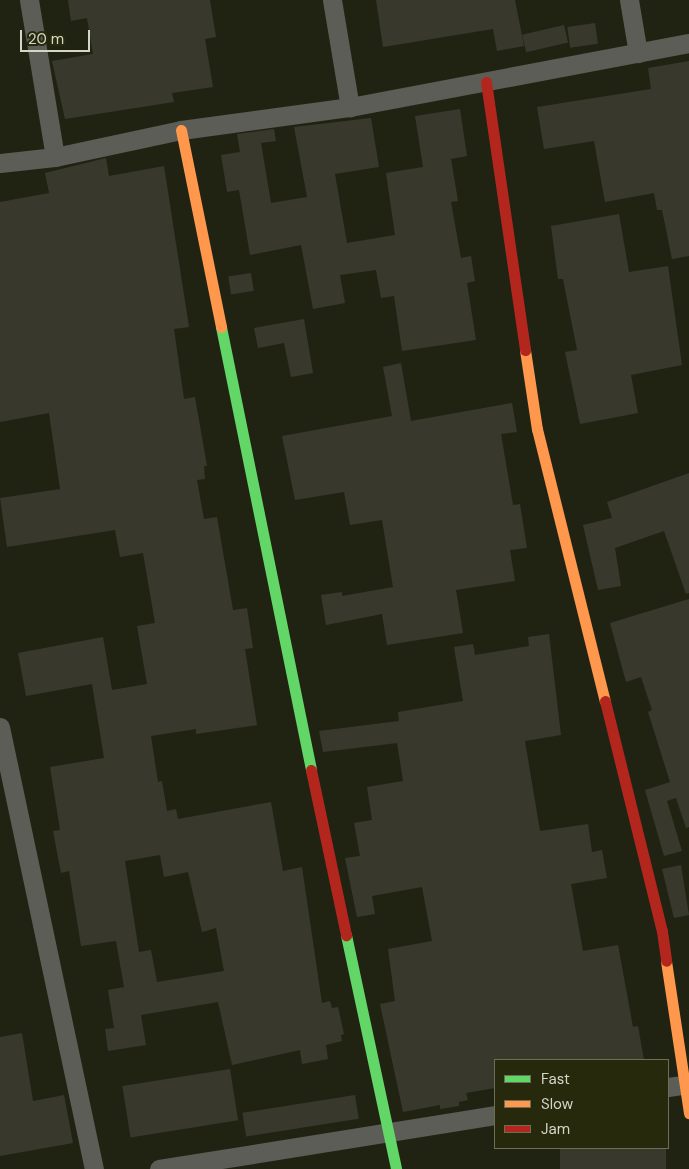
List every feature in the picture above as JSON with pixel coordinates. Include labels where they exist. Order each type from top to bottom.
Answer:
[{"type":"street","points":[[28,0],[55,157]]},
{"type":"street","points":[[332,0],[350,107]]},
{"type":"street","points":[[629,0],[638,53]]},
{"type":"street","points":[[0,163],[55,157],[181,130],[350,107],[689,43]]},
{"type":"street","points":[[486,82],[537,429],[662,931],[675,1086],[689,1113]]},
{"type":"street","points":[[181,130],[332,871],[390,1131],[396,1169]]},
{"type":"street","points":[[0,726],[94,1169]]},
{"type":"street","points":[[159,1169],[494,1114]]},
{"type":"building","points":[[68,0],[210,0],[216,37],[205,39],[213,87],[172,93],[174,102],[65,119],[52,61],[93,54],[87,18],[71,21]]},
{"type":"building","points":[[376,0],[515,0],[524,46],[497,51],[493,29],[383,47]]},
{"type":"building","points":[[595,23],[598,44],[570,48],[567,27]]},
{"type":"building","points":[[564,25],[568,43],[526,52],[522,35]]},
{"type":"building","points":[[689,61],[689,256],[672,259],[662,210],[657,210],[654,193],[605,202],[594,141],[544,149],[537,107],[651,89],[648,68]]},
{"type":"building","points":[[460,109],[467,156],[451,159],[458,201],[451,202],[461,258],[471,256],[475,281],[467,283],[476,340],[402,351],[394,296],[381,298],[376,270],[340,275],[345,303],[313,309],[301,245],[250,255],[239,190],[227,192],[221,155],[240,152],[237,134],[274,129],[276,141],[261,143],[271,203],[307,197],[294,127],[371,118],[379,167],[335,174],[347,243],[395,235],[386,173],[423,167],[415,116]]},
{"type":"building","points":[[106,158],[109,176],[164,166],[189,327],[174,329],[184,399],[195,397],[207,466],[204,466],[205,479],[197,480],[204,519],[217,517],[233,610],[247,608],[253,648],[245,649],[257,725],[196,734],[196,729],[151,736],[158,782],[162,781],[167,811],[176,809],[178,819],[271,802],[283,871],[302,867],[322,1003],[330,1001],[332,1008],[338,1007],[344,1034],[341,1035],[342,1041],[326,1045],[328,1059],[302,1064],[300,1050],[232,1065],[218,1002],[141,1015],[146,1045],[108,1051],[105,1029],[114,1028],[108,990],[124,987],[116,941],[81,946],[69,871],[61,873],[53,831],[60,830],[50,767],[104,758],[92,684],[26,696],[18,653],[103,637],[112,690],[147,684],[137,626],[155,623],[143,553],[120,557],[115,530],[7,547],[0,498],[60,489],[49,413],[0,422],[0,202],[49,193],[45,173]],"holes":[[[160,855],[164,877],[188,872],[202,932],[216,928],[224,971],[157,982],[151,950],[139,952],[125,861]]]},
{"type":"building","points":[[619,214],[629,272],[668,266],[682,365],[631,375],[638,413],[580,424],[565,352],[577,350],[563,279],[558,279],[551,226]]},
{"type":"building","points":[[251,273],[254,291],[231,294],[228,277]]},
{"type":"building","points":[[304,319],[313,373],[291,377],[284,343],[258,348],[254,328]]},
{"type":"building","points":[[401,363],[411,421],[512,403],[517,432],[501,434],[513,505],[520,504],[527,548],[510,550],[515,581],[456,590],[463,633],[387,645],[382,614],[326,625],[321,595],[342,592],[342,596],[393,587],[382,520],[350,525],[344,492],[295,500],[282,436],[392,416],[383,367]]},
{"type":"building","points":[[689,473],[689,593],[686,594],[664,531],[615,548],[621,586],[598,590],[583,525],[612,518],[607,502]]},
{"type":"building","points":[[689,599],[689,827],[686,828],[676,798],[667,801],[682,851],[664,856],[645,790],[670,782],[648,712],[652,710],[641,677],[626,682],[610,623]]},
{"type":"building","points":[[549,634],[561,735],[525,741],[540,831],[588,824],[592,852],[602,850],[607,878],[571,884],[583,951],[618,945],[633,1027],[638,1026],[644,1059],[494,1059],[494,1088],[466,1093],[468,1100],[459,1102],[459,1106],[440,1109],[440,1105],[403,1112],[380,1004],[395,1001],[388,949],[432,941],[422,887],[372,896],[375,914],[357,917],[345,858],[360,856],[354,823],[372,820],[367,787],[403,781],[397,743],[323,752],[319,731],[399,721],[398,712],[463,701],[454,647],[473,644],[475,655],[529,646],[528,637]]},
{"type":"building","points":[[681,865],[689,915],[674,918],[662,869]]},
{"type":"building","points":[[22,1033],[33,1101],[64,1095],[73,1143],[0,1156],[0,1037]]},
{"type":"building","points":[[230,1069],[238,1120],[130,1137],[122,1086]]},
{"type":"building","points":[[355,1095],[359,1119],[246,1137],[242,1113]]},
{"type":"building","points":[[560,1149],[666,1149],[666,1169],[560,1169]]},
{"type":"traffic: fast","points":[[221,327],[311,770]]},
{"type":"traffic: fast","points":[[346,935],[396,1169]]},
{"type":"traffic: slow","points":[[181,130],[221,327]]},
{"type":"traffic: slow","points":[[525,350],[537,429],[605,701]]},
{"type":"traffic: slow","points":[[666,961],[689,1113]]},
{"type":"traffic: jam","points":[[486,82],[525,350]]},
{"type":"traffic: jam","points":[[605,701],[662,931],[666,961]]},
{"type":"traffic: jam","points":[[311,770],[346,935]]}]
